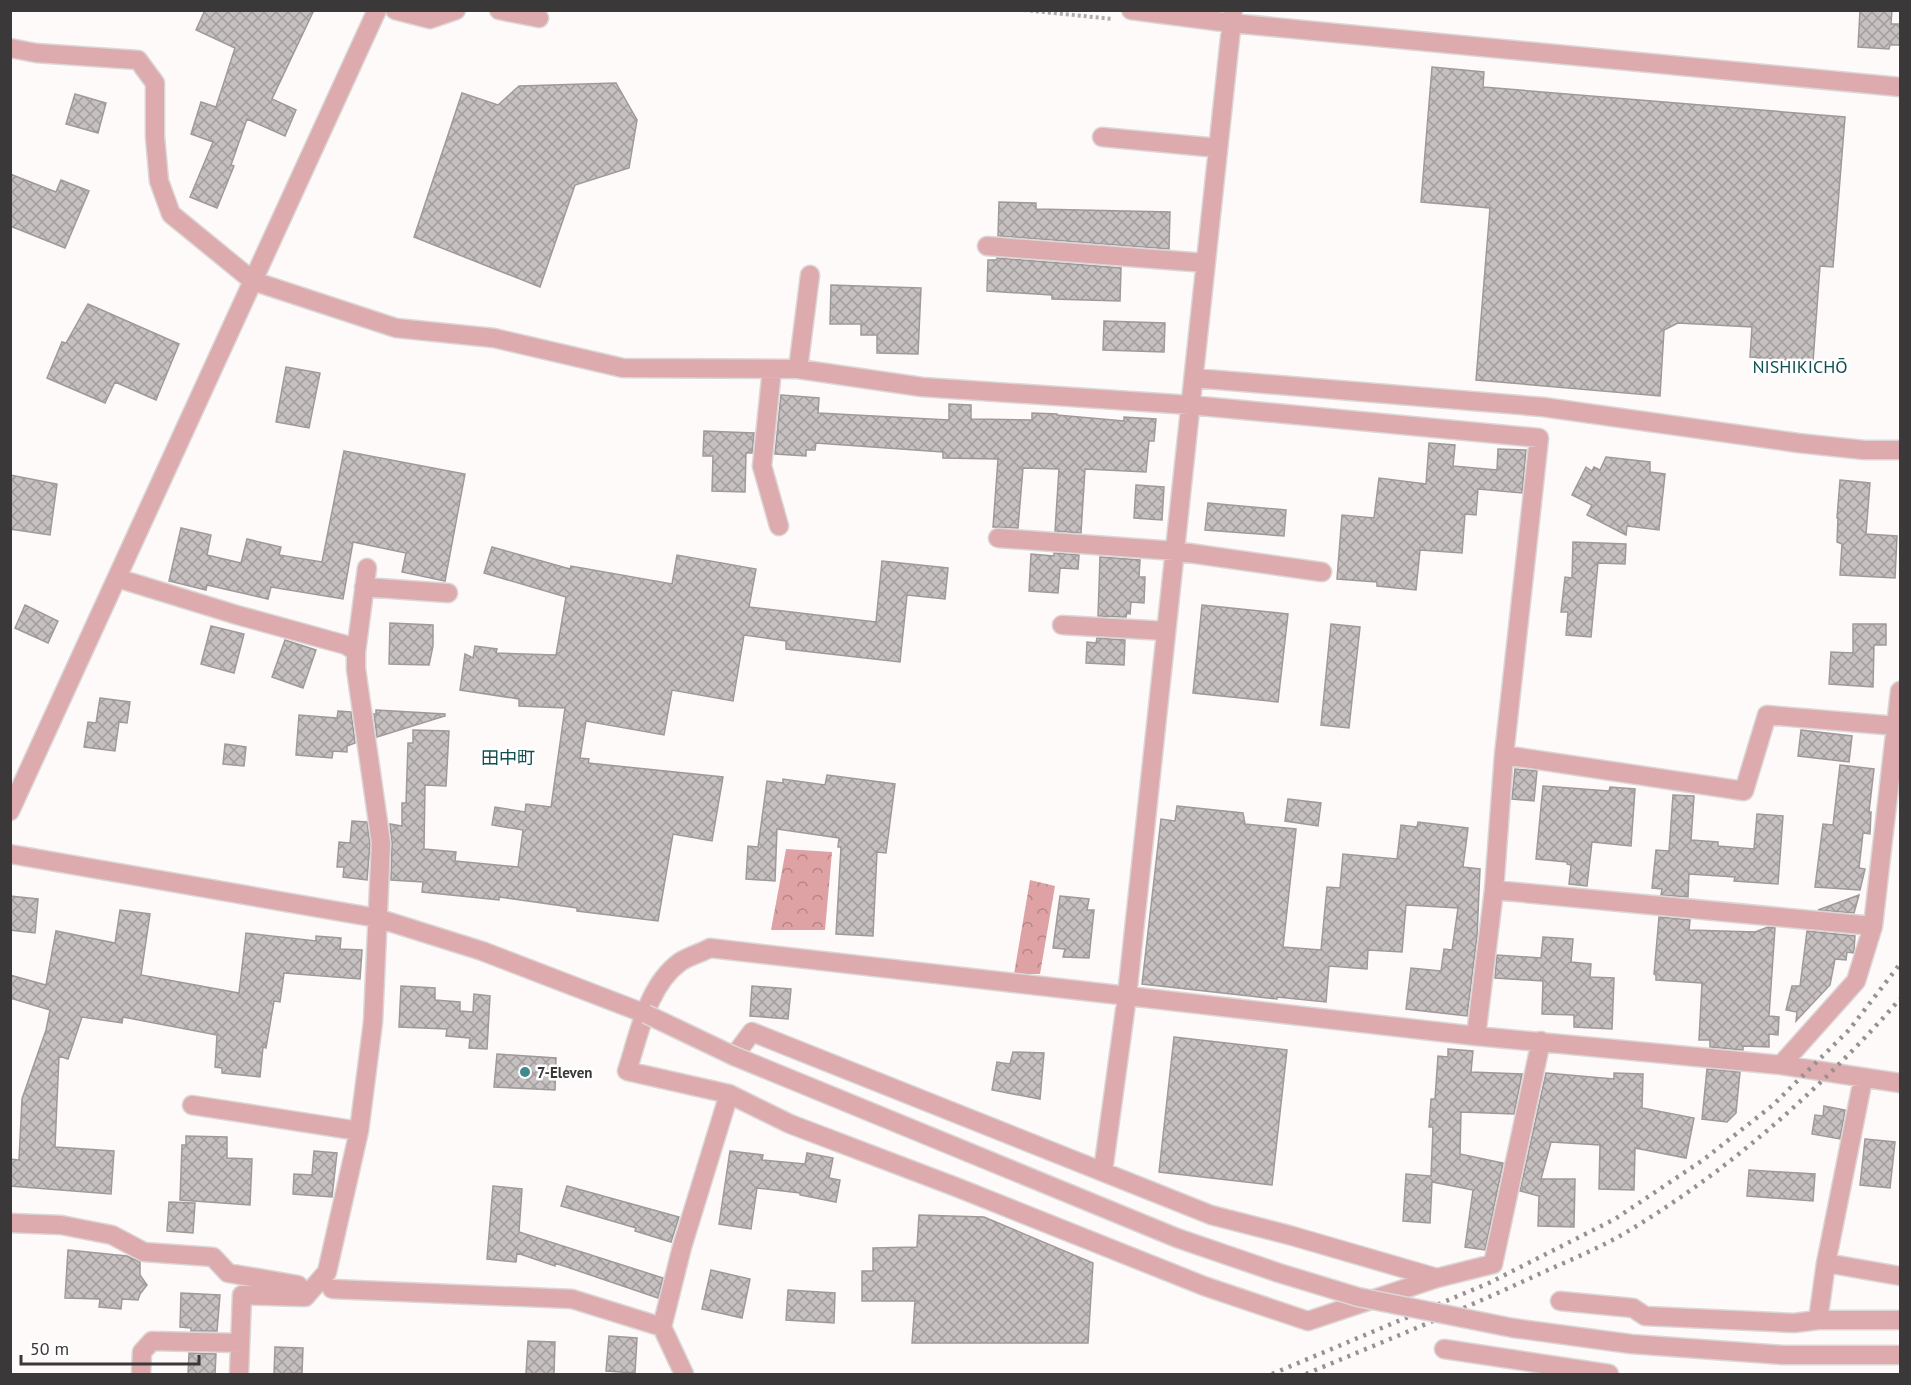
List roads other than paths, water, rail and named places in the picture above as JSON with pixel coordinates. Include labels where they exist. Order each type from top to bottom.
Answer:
[{"type":"street","points":[[10,811],[377,10]]},
{"type":"street","points":[[395,10],[430,19],[456,10]]},
{"type":"street","points":[[499,10],[539,18]]},
{"type":"street","points":[[1131,10],[1232,16],[1900,87]]},
{"type":"street","points":[[1103,1171],[1127,996],[1232,16]]},
{"type":"street","points":[[10,48],[36,53],[138,60],[155,83],[155,137],[159,181],[171,214],[253,281],[396,328],[494,338],[623,368],[798,369],[922,387],[1190,405],[1539,438],[1504,755],[1494,890],[1476,1036]]},
{"type":"street","points":[[1102,137],[1218,148]]},
{"type":"street","points":[[987,246],[1206,263]]},
{"type":"street","points":[[798,369],[810,275]]},
{"type":"street","points":[[771,369],[762,466],[779,526]]},
{"type":"street","points":[[1194,378],[1543,407],[1798,443],[1864,450],[1900,450]]},
{"type":"street","points":[[998,537],[1175,551],[1322,572]]},
{"type":"street","points":[[239,1374],[242,1294],[305,1297],[327,1272],[358,1131],[373,1022],[381,843],[356,669],[356,652],[367,568]]},
{"type":"street","points":[[117,578],[237,615],[346,645],[356,652]]},
{"type":"street","points":[[364,587],[448,593]]},
{"type":"street","points":[[1062,625],[1166,631]]},
{"type":"street","points":[[1781,1065],[1856,981],[1874,926],[1900,691]]},
{"type":"street","points":[[1504,755],[1744,791],[1767,715],[1897,726]]},
{"type":"street","points":[[10,854],[377,918],[482,951],[646,1014],[734,1056],[1177,1238],[1358,1297],[1513,1328],[1631,1344],[1783,1355],[1900,1355]]},
{"type":"street","points":[[1494,890],[1874,926]]},
{"type":"street","points":[[1541,1041],[1493,1264],[1437,1278],[1308,1321],[1204,1286],[956,1187],[790,1124],[729,1094],[627,1071],[658,984],[680,962],[710,948],[1476,1036],[1541,1041],[1781,1065],[1900,1083]]},
{"type":"street","points":[[734,1056],[752,1032],[1211,1215],[1290,1235],[1437,1278]]},
{"type":"street","points":[[1818,1320],[1826,1263],[1863,1079]]},
{"type":"street","points":[[684,1374],[662,1327],[682,1246],[729,1094]]},
{"type":"street","points":[[192,1106],[358,1131]]},
{"type":"street","points":[[10,1223],[61,1225],[112,1234],[144,1252],[213,1257],[228,1273],[298,1285]]},
{"type":"street","points":[[1826,1263],[1900,1276]]},
{"type":"street","points":[[332,1288],[572,1299],[662,1327]]},
{"type":"street","points":[[1560,1301],[1633,1308],[1645,1316],[1794,1323],[1818,1320],[1900,1320]]},
{"type":"street","points":[[141,1374],[142,1352],[152,1341],[240,1343]]},
{"type":"street","points":[[1444,1349],[1609,1374]]},
{"type":"railway","points":[[1272,1374],[1489,1283],[1615,1219],[1703,1160],[1773,1105],[1849,1030],[1900,964]]},
{"type":"railway","points":[[1306,1374],[1450,1314],[1580,1256],[1625,1233],[1701,1183],[1772,1126],[1838,1065],[1900,999]]},
{"type":"place","name":"7-Eleven","points":[[525,1072]]},
{"type":"district","name":"NISHIKICHŌ","points":[[1800,366]]},
{"type":"district","name":"田中町","points":[[508,757]]}]
